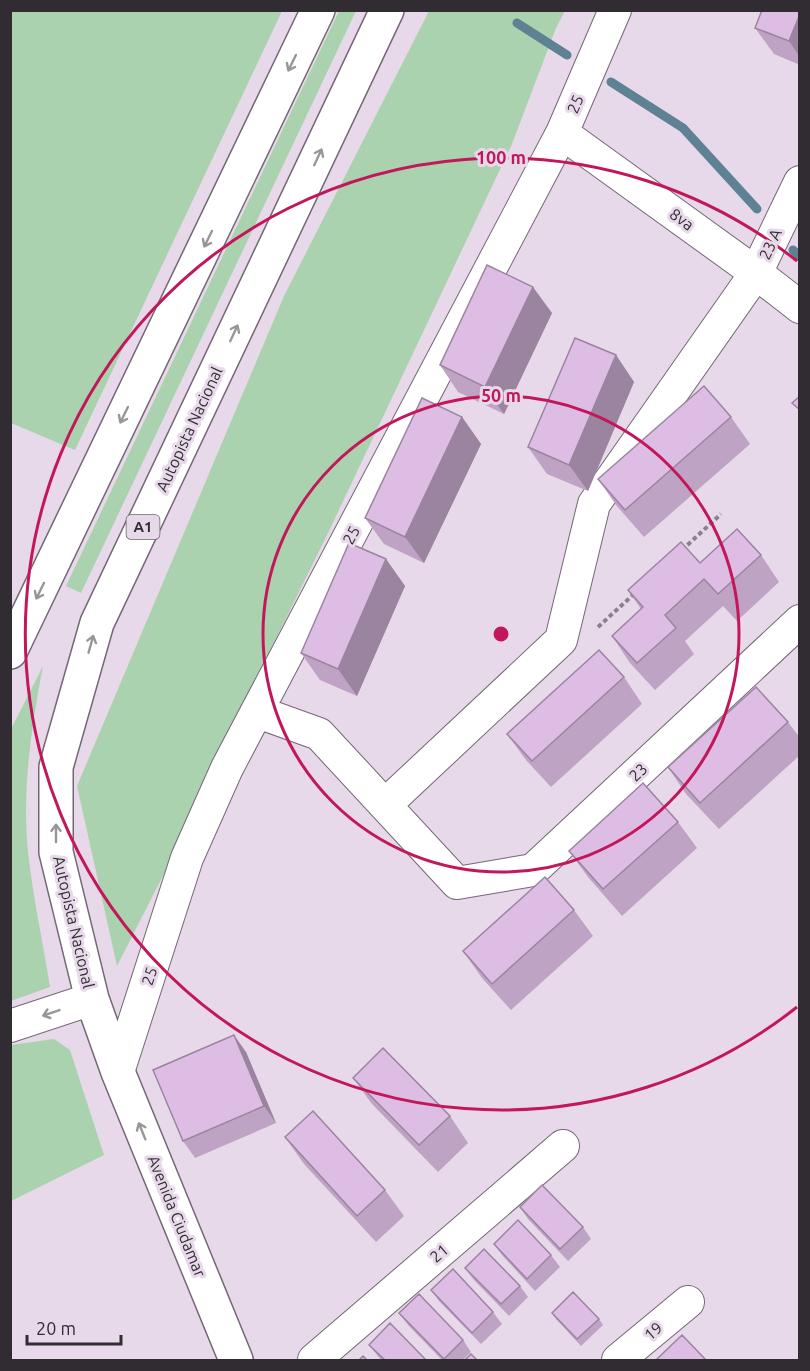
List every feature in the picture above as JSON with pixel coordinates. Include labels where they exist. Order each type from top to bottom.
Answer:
[{"type":"main road","points":[[10,652],[318,10]]},
{"type":"main road","name":"Autopista Nacional","points":[[118,1072],[92,999],[56,852],[56,767],[97,623],[387,10]]},
{"type":"main road","name":"Avenida Ciudamar","points":[[118,1072],[236,1360]]},
{"type":"street","name":"25","points":[[118,1072],[187,858],[227,768],[562,133],[615,10]]},
{"type":"street","name":"8va","points":[[562,133],[800,307]]},
{"type":"street","name":"23 A","points":[[385,805],[561,640],[594,504],[756,273],[800,182]]},
{"type":"street","name":"23","points":[[385,805],[458,883],[533,870],[800,621]]},
{"type":"street","points":[[258,712],[319,734],[385,805]]},
{"type":"street","points":[[10,1026],[92,999]]},
{"type":"street","name":"21","points":[[314,1360],[563,1146]]},
{"type":"street","name":"19","points":[[618,1360],[688,1302]]},
{"type":"green space","points":[[10,11],[282,11],[75,450],[11,423]]},
{"type":"green space","points":[[339,11],[356,11],[81,593],[66,586]]},
{"type":"green space","points":[[429,11],[565,11],[556,28],[512,144],[174,854],[117,966],[77,786],[284,296]]},
{"type":"green space","points":[[43,666],[29,759],[26,828],[50,987],[11,1001],[11,729]]},
{"type":"green space","points":[[54,1039],[70,1050],[104,1155],[11,1201],[11,1045]]},
{"type":"building","points":[[762,10],[800,10],[789,41],[755,28]]},
{"type":"building","points":[[487,265],[533,287],[485,387],[440,365]]},
{"type":"building","points":[[575,338],[616,355],[569,465],[528,447]]},
{"type":"building","points":[[704,386],[731,417],[625,510],[598,479]]},
{"type":"building","points":[[800,396],[800,410],[792,403]]},
{"type":"building","points":[[422,398],[462,417],[405,537],[365,518]]},
{"type":"building","points":[[737,529],[761,555],[718,594],[704,579],[665,615],[676,628],[637,663],[612,636],[643,607],[628,590],[681,542],[700,563]]},
{"type":"building","points":[[349,543],[386,559],[338,669],[301,653]]},
{"type":"building","points":[[599,650],[624,677],[532,761],[507,734]]},
{"type":"building","points":[[756,687],[788,722],[700,803],[668,767]]},
{"type":"building","points":[[643,783],[678,822],[603,889],[569,851]]},
{"type":"building","points":[[545,877],[574,910],[492,984],[463,951]]},
{"type":"building","points":[[234,1035],[264,1106],[183,1141],[153,1070]]},
{"type":"building","points":[[383,1048],[450,1116],[419,1145],[353,1078]]},
{"type":"building","points":[[313,1111],[385,1190],[357,1216],[285,1137]]},
{"type":"building","points":[[542,1185],[583,1227],[560,1249],[520,1207]]},
{"type":"building","points":[[518,1220],[551,1255],[527,1279],[494,1244]]},
{"type":"building","points":[[484,1249],[520,1286],[501,1304],[465,1268]]},
{"type":"building","points":[[453,1269],[493,1312],[472,1333],[431,1290]]},
{"type":"building","points":[[573,1292],[599,1319],[577,1339],[552,1313]]},
{"type":"building","points":[[419,1294],[463,1340],[444,1359],[399,1313]]},
{"type":"building","points":[[390,1323],[426,1360],[385,1360],[369,1345]]},
{"type":"building","points":[[682,1335],[706,1360],[656,1360]]},
{"type":"building","points":[[471,1354],[477,1360],[465,1360]]},
{"type":"waterway","points":[[517,23],[567,55]]},
{"type":"waterway","points":[[611,82],[683,128],[757,209]]},
{"type":"waterway","points":[[793,250],[800,257]]}]
